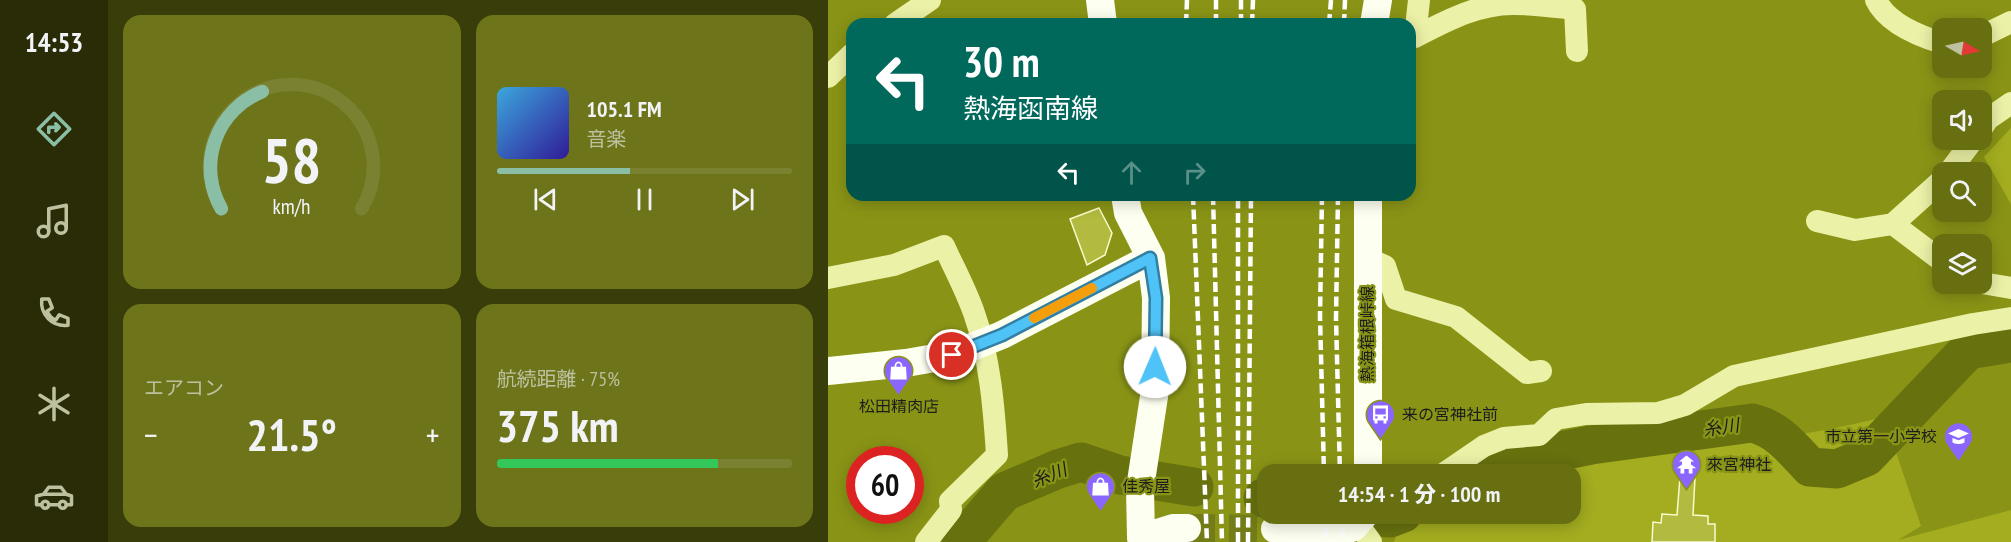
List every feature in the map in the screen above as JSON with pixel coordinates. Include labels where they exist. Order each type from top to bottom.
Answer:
[{"type":"main road","points":[[1100,0],[1102,18]]},
{"type":"main road","points":[[1375,18],[1378,0]]},
{"type":"main road","points":[[1126,201],[1128,213],[1150,258],[1156,298],[1155,390],[1141,477],[1145,541],[1173,528],[1188,528]]},
{"type":"main road","name":"熱海箱根峠線","points":[[1368,201],[1368,464]]},
{"type":"main road","points":[[828,371],[906,363],[952,355],[983,342],[1150,258]]},
{"type":"main road","points":[[1291,536],[1343,531],[1365,526]]},
{"type":"street","points":[[904,18],[930,0]]},
{"type":"street","points":[[1416,28],[1419,0]]},
{"type":"street","points":[[1876,0],[1880,9],[1919,36],[1932,40]]},
{"type":"street","points":[[1416,36],[1454,17],[1489,7],[1514,4],[1575,9],[1577,51]]},
{"type":"street","points":[[1992,31],[2011,22]]},
{"type":"street","points":[[828,77],[846,60]]},
{"type":"street","points":[[1992,116],[2011,103]]},
{"type":"street","points":[[1817,221],[1856,230],[1893,224],[1932,189]]},
{"type":"street","points":[[1893,224],[1932,253]]},
{"type":"street","points":[[828,278],[894,265],[944,246],[974,312],[983,342],[994,411],[997,455],[950,501],[951,510],[926,542]]},
{"type":"street","points":[[1367,258],[1385,266],[1396,299],[1456,317],[1527,373],[1541,371]]},
{"type":"street","points":[[1992,285],[2011,288]]},
{"type":"street","points":[[1458,464],[1484,446],[1504,438],[1539,435],[1556,419],[1586,414],[1658,413],[1685,405],[1734,376],[1973,324],[2011,318]]},
{"type":"green space","points":[[2011,128],[2011,204],[1992,171],[1992,162],[1987,162],[1984,157]]},
{"type":"green space","points":[[1884,417],[1921,526],[1898,540],[2011,510],[2011,542],[1394,542],[1399,527],[1404,524],[1581,524],[1581,464],[1528,464],[1743,443]]},
{"type":"building","points":[[1099,208],[1112,233],[1105,255],[1087,265],[1070,219]]},
{"type":"building","points":[[1680,477],[1695,478],[1693,515],[1708,516],[1708,524],[1715,524],[1715,542],[1652,542],[1653,522],[1661,523],[1662,514],[1677,515]]},
{"type":"waterway","name":"糸川","points":[[1495,464],[1591,445],[1752,423],[1777,435],[1791,446],[1810,467],[1837,469],[1866,457],[1968,350],[2011,343]]},
{"type":"waterway","name":"糸川","points":[[961,542],[1004,492],[1058,469],[1081,462],[1120,475],[1194,487]]},
{"type":"tunnel","points":[[1187,528],[1275,529]]},
{"type":"railway","points":[[1186,18],[1187,0]]},
{"type":"railway","points":[[1216,0],[1216,18]]},
{"type":"railway","points":[[1241,0],[1241,18]]},
{"type":"railway","points":[[1252,18],[1253,0]]},
{"type":"railway","points":[[1330,18],[1331,0]]},
{"type":"railway","points":[[1344,18],[1345,0]]},
{"type":"railway","points":[[1193,201],[1207,542]]},
{"type":"railway","points":[[1213,201],[1222,542]]},
{"type":"railway","points":[[1238,201],[1238,542]]},
{"type":"railway","points":[[1248,542],[1251,201]]},
{"type":"railway","points":[[1322,201],[1320,316],[1324,464]]},
{"type":"railway","points":[[1338,201],[1336,319],[1340,464]]},
{"type":"railway","points":[[1325,524],[1326,542]]},
{"type":"railway","points":[[1342,524],[1343,542]]},
{"type":"slow traffic","points":[[1034,318],[1092,288]]},
{"type":"place","name":"松田精肉店","points":[[899,396]]},
{"type":"place","name":"来の宮神社前","points":[[1381,440]]},
{"type":"place","name":"市立第一小学校","points":[[1958,462]]},
{"type":"place","name":"來宮神社","points":[[1686,490]]},
{"type":"place","name":"佳秀屋","points":[[1101,512]]},
{"type":"route","points":[[952,355],[1002,335],[1150,258],[1156,298],[1155,367]]}]
